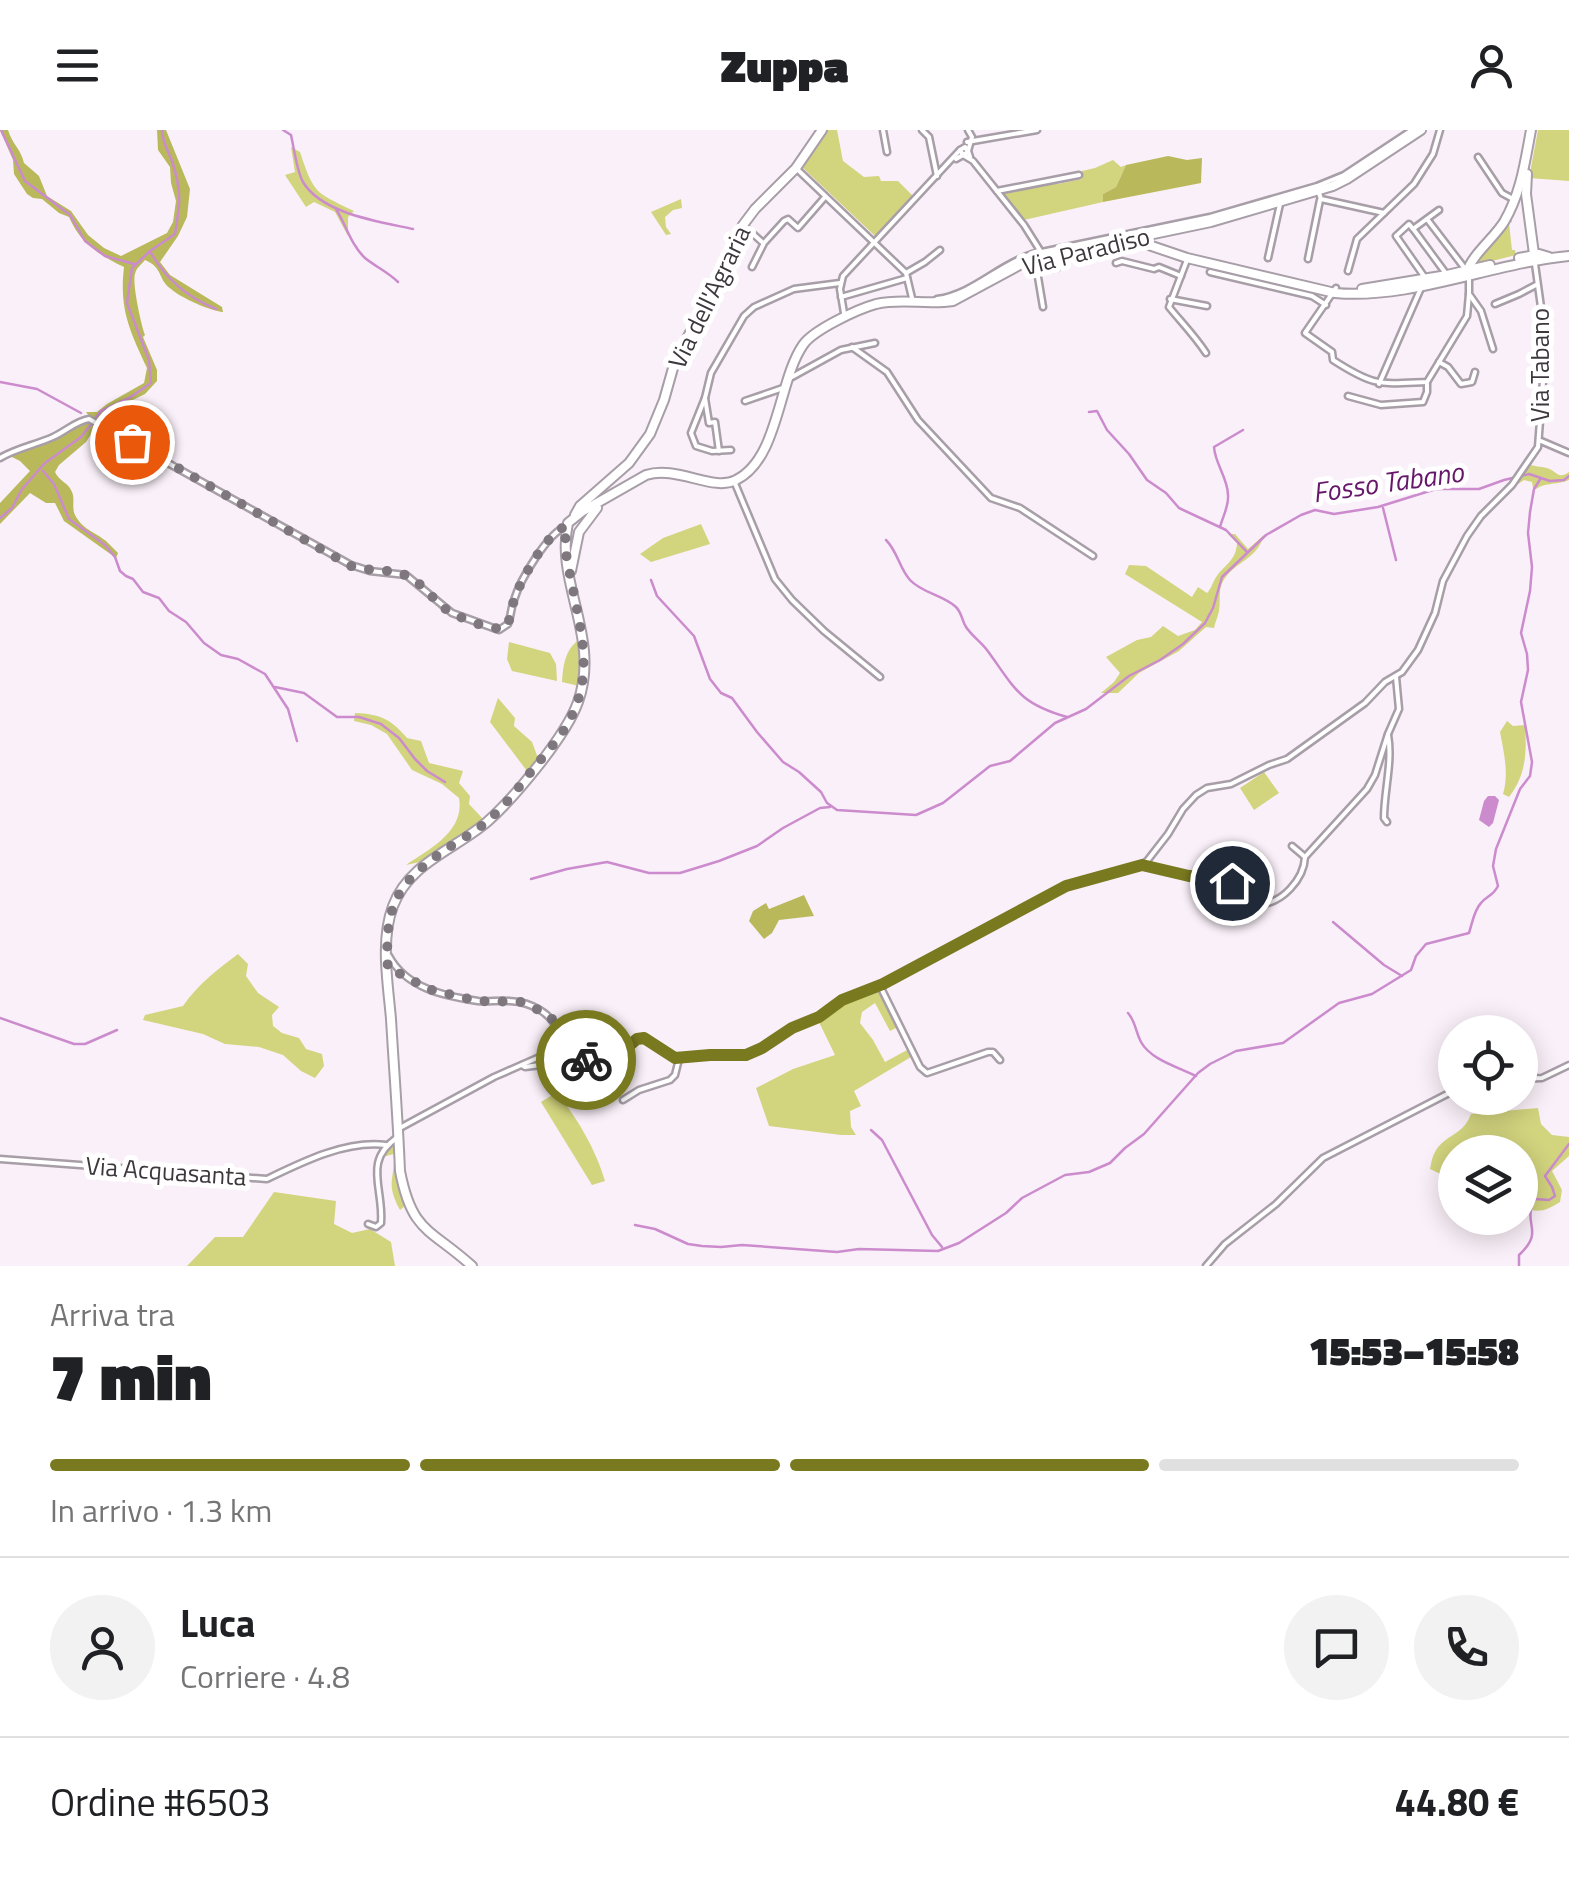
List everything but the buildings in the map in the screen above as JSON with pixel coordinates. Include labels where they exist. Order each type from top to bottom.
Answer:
[{"type":"main road","name":"Via dell'Agraria","points":[[570,523],[584,501],[629,463],[650,434],[675,361],[743,225],[796,168],[822,130]]},
{"type":"main road","name":"Via Paradiso","points":[[734,481],[746,474],[766,446],[805,341],[861,309],[883,302],[952,301],[1018,265],[1054,254],[1129,239],[1151,242],[1158,233],[1320,195],[1422,130]]},
{"type":"main road","name":"Via Tabano","points":[[1467,273],[1469,263],[1496,235],[1515,200],[1533,130]]},
{"type":"main road","name":"Via Tabano","points":[[1533,130],[1526,186],[1534,257]]},
{"type":"main road","points":[[1151,242],[1187,258],[1368,294],[1467,273]]},
{"type":"main road","points":[[1151,242],[1336,290]]},
{"type":"main road","points":[[1423,281],[1534,257],[1569,256]]},
{"type":"main road","points":[[472,1266],[415,1217],[404,1189],[398,1133],[394,975],[387,952],[393,907],[409,878],[485,824],[570,720],[579,700],[585,662],[564,548],[570,523],[657,472],[716,483],[734,481]]},
{"type":"main road","points":[[570,576],[580,530],[604,500]]},
{"type":"main road","points":[[570,523],[571,533],[580,530]]},
{"type":"street","points":[[883,130],[887,152]]},
{"type":"street","points":[[922,130],[929,137],[937,176]]},
{"type":"street","points":[[845,318],[840,283],[848,269],[968,142],[1036,130]]},
{"type":"street","points":[[796,168],[906,276],[911,298],[937,298],[954,295],[1015,261],[1041,252],[1211,219],[1331,182],[1412,130]]},
{"type":"street","points":[[1348,271],[1356,239],[1418,179],[1433,154],[1440,130]]},
{"type":"street","points":[[968,142],[987,139]]},
{"type":"street","points":[[968,142],[973,161],[1041,252]]},
{"type":"street","points":[[1478,158],[1502,193],[1515,200]]},
{"type":"street","points":[[997,191],[1079,175]]},
{"type":"street","points":[[1308,260],[1320,195],[1384,213]]},
{"type":"street","points":[[752,266],[764,243],[788,219],[798,228],[826,196]]},
{"type":"street","points":[[1268,258],[1281,202]]},
{"type":"street","points":[[1413,229],[1439,210]]},
{"type":"street","points":[[1348,396],[1382,405],[1423,402],[1427,382],[1467,316],[1467,273],[1427,218]]},
{"type":"street","points":[[1379,384],[1423,281],[1397,240],[1399,231],[1409,224],[1447,275]]},
{"type":"street","points":[[743,225],[764,243]]},
{"type":"street","points":[[841,297],[906,276],[940,250]]},
{"type":"street","points":[[1043,307],[1037,271],[1057,268],[1054,254]]},
{"type":"street","name":"Via Tabano","points":[[1142,865],[1196,795],[1287,759],[1338,724],[1410,662],[1435,613],[1445,576],[1467,536],[1516,481],[1540,440],[1545,355],[1534,257]]},
{"type":"street","points":[[1187,258],[1169,307],[1206,354]]},
{"type":"street","points":[[1116,263],[1158,267],[1181,276]]},
{"type":"street","points":[[1210,272],[1312,296],[1326,305]]},
{"type":"street","points":[[731,450],[703,449],[691,439],[711,373],[744,316],[754,307],[794,289],[840,283]]},
{"type":"street","points":[[1495,304],[1538,284]]},
{"type":"street","points":[[1336,290],[1305,333],[1332,352],[1333,360],[1364,380],[1379,384],[1427,382]]},
{"type":"street","points":[[1469,294],[1481,312],[1493,349]]},
{"type":"street","points":[[1170,299],[1207,306]]},
{"type":"street","points":[[744,400],[788,383],[830,356],[874,342]]},
{"type":"street","points":[[852,347],[887,372],[918,420],[991,498],[1020,508],[1093,556]]},
{"type":"street","points":[[1439,362],[1461,384],[1472,382],[1475,372]]},
{"type":"street","points":[[705,398],[710,422],[715,422],[719,451]]},
{"type":"street","points":[[0,458],[58,435],[83,419],[92,420],[351,566],[406,575],[447,610],[496,629],[508,624],[513,601],[554,532],[570,523]]},
{"type":"street","points":[[1540,440],[1569,453]]},
{"type":"street","points":[[734,481],[776,578],[802,610],[880,677]]},
{"type":"street","points":[[522,1065],[618,1055],[644,1038],[678,1059],[754,1052],[842,1000],[1066,886],[1142,865],[1189,876],[1222,878],[1262,904],[1280,898],[1298,879],[1305,857],[1367,789],[1375,775],[1399,708],[1396,677]]},
{"type":"street","points":[[1388,734],[1384,808],[1388,822]]},
{"type":"street","points":[[1292,846],[1305,857]]},
{"type":"street","points":[[394,975],[428,989],[477,1001],[522,1002],[552,1019],[558,1034],[586,1060]]},
{"type":"street","points":[[879,984],[924,1072],[988,1052],[1000,1060]]},
{"type":"street","points":[[368,1224],[382,1223],[377,1161],[398,1133],[494,1077],[552,1050],[558,1034]]},
{"type":"street","points":[[623,1100],[670,1080],[678,1059]]},
{"type":"street","points":[[1538,1078],[1569,1065]]},
{"type":"street","points":[[1206,1266],[1225,1244],[1276,1204],[1323,1158],[1438,1099]]},
{"type":"street","name":"Via Acquasanta","points":[[0,1159],[267,1179],[297,1164],[366,1143],[386,1146]]},
{"type":"shaded area","points":[[0,130],[8,130],[24,163],[39,176],[47,196],[71,211],[88,235],[104,248],[121,256],[167,233],[173,222],[176,201],[170,167],[158,150],[157,130],[166,130],[190,189],[187,217],[160,262],[170,275],[222,307],[223,312],[176,293],[155,266],[145,260],[136,272],[135,286],[143,337],[157,370],[157,381],[145,394],[98,421],[86,412],[97,412],[144,383],[147,368],[127,320],[124,267],[91,247],[69,217],[27,194],[14,174],[13,160]]},
{"type":"shaded area","points":[[825,130],[837,130],[843,161],[864,177],[898,181],[914,197],[875,236],[802,167]]},
{"type":"shaded area","points":[[1538,130],[1569,130],[1569,181],[1529,178]]},
{"type":"shaded area","points":[[291,147],[300,152],[318,190],[354,211],[348,217],[348,236],[335,212],[314,202],[306,207],[285,175],[295,172]]},
{"type":"shaded area","points":[[1168,156],[1202,158],[1201,183],[1103,202],[1103,194],[1116,187],[1126,165]]},
{"type":"shaded area","points":[[1113,160],[1121,167],[1126,165],[1116,187],[1103,194],[1103,202],[1024,220],[1001,192],[1082,179],[1082,171]]},
{"type":"shaded area","points":[[681,199],[682,208],[665,217],[671,234],[666,235],[651,212]]},
{"type":"shaded area","points":[[1511,215],[1512,250],[1516,255],[1472,266],[1494,242]]},
{"type":"shaded area","points":[[85,420],[97,425],[86,442],[55,472],[71,490],[78,520],[118,553],[116,558],[64,521],[55,503],[46,503],[30,493],[0,524],[0,503],[30,471],[8,455],[50,440]]},
{"type":"shaded area","points":[[1528,464],[1560,475],[1569,472],[1569,480],[1536,489],[1532,482],[1524,480],[1515,486]]},
{"type":"shaded area","points":[[701,524],[710,544],[651,562],[640,554],[663,538]]},
{"type":"shaded area","points":[[1228,534],[1235,534],[1248,549],[1264,535],[1252,555],[1223,582],[1214,628],[1206,627],[1179,651],[1139,673],[1118,693],[1101,693],[1120,673],[1106,657],[1151,637],[1163,626],[1178,636],[1195,630],[1202,622],[1125,574],[1129,565],[1146,566],[1192,597],[1198,587],[1207,593],[1234,555],[1237,543]]},
{"type":"shaded area","points":[[580,639],[579,686],[562,682],[568,653]]},
{"type":"shaded area","points":[[509,642],[550,653],[556,664],[557,681],[512,671],[507,659]]},
{"type":"shaded area","points":[[498,698],[515,718],[514,726],[532,742],[538,758],[527,771],[490,722]]},
{"type":"shaded area","points":[[355,713],[384,719],[407,738],[421,741],[429,763],[463,771],[459,783],[470,796],[469,804],[484,820],[420,862],[406,865],[444,838],[457,820],[459,798],[442,784],[412,770],[387,734],[354,721]]},
{"type":"shaded area","points":[[1507,721],[1513,726],[1525,725],[1526,735],[1522,772],[1509,797],[1503,794],[1506,771],[1500,732]]},
{"type":"shaded area","points":[[1264,772],[1279,793],[1254,810],[1240,788]]},
{"type":"shaded area","points":[[1488,796],[1499,800],[1489,827],[1479,820]]},
{"type":"shaded area","points":[[804,895],[814,916],[779,920],[764,939],[749,921],[753,911],[766,903],[769,909]]},
{"type":"shaded area","points":[[238,954],[248,964],[246,976],[258,993],[279,1007],[272,1015],[273,1026],[299,1038],[306,1049],[322,1054],[324,1066],[315,1078],[283,1055],[259,1047],[225,1044],[203,1034],[143,1020],[145,1015],[183,1006],[201,984]]},
{"type":"shaded area","points":[[877,987],[898,1027],[890,1031],[875,1003],[862,1012],[860,1023],[885,1062],[909,1049],[911,1057],[854,1091],[861,1106],[850,1111],[856,1135],[769,1126],[756,1088],[793,1069],[835,1055],[818,1020],[845,1000]]},
{"type":"shaded area","points":[[557,1092],[585,1135],[605,1181],[592,1185],[541,1102]]},
{"type":"shaded area","points":[[1538,1108],[1541,1124],[1552,1135],[1569,1137],[1569,1156],[1552,1171],[1562,1190],[1560,1202],[1538,1210],[1538,1135],[1453,1135],[1471,1115],[1538,1115]]},
{"type":"shaded area","points":[[394,1142],[406,1205],[400,1210],[392,1187],[394,1154],[379,1162],[383,1152]]},
{"type":"shaded area","points":[[1438,1148],[1438,1173],[1430,1169]]},
{"type":"shaded area","points":[[274,1192],[336,1201],[334,1224],[352,1233],[370,1229],[391,1242],[395,1266],[187,1266],[215,1237],[243,1237]]},
{"type":"waterway","points":[[1,130],[25,181],[70,215],[85,241],[105,256],[134,264]]},
{"type":"waterway","points":[[0,518],[45,463],[81,437],[101,411],[151,383],[149,360],[127,303],[132,268],[175,234],[179,189],[162,130]]},
{"type":"waterway","points":[[283,130],[291,135],[301,178],[312,193],[353,215],[413,229]]},
{"type":"waterway","points":[[336,209],[360,253],[398,282]]},
{"type":"waterway","points":[[151,253],[179,287],[216,309]]},
{"type":"waterway","points":[[0,382],[37,389],[81,413]]},
{"type":"waterway","points":[[1089,412],[1097,411],[1107,430],[1147,480],[1179,508],[1226,530],[1247,552]]},
{"type":"waterway","points":[[1220,527],[1228,495],[1214,447],[1243,430]]},
{"type":"waterway","points":[[43,471],[54,484],[69,519],[105,545],[120,571],[143,592],[159,598],[204,643],[265,674],[288,709],[297,741]]},
{"type":"waterway","name":"Fosso Tabano","points":[[651,580],[657,596],[694,636],[710,679],[721,693],[732,698],[783,762],[821,792],[827,803],[837,810],[916,815],[943,803],[990,766],[1010,761],[1055,723],[1086,709],[1129,676],[1183,644],[1205,623],[1222,577],[1266,535],[1301,515],[1315,510],[1334,514],[1378,507],[1436,489],[1479,489],[1529,474],[1550,481],[1569,476]]},
{"type":"waterway","points":[[635,1225],[702,1246],[837,1252],[938,1251],[959,1243],[1022,1198],[1065,1175],[1089,1172],[1110,1163],[1144,1134],[1210,1064],[1236,1051],[1283,1043],[1339,1003],[1372,994],[1411,970],[1426,944],[1469,933],[1479,906],[1498,886],[1493,866],[1496,849],[1520,789],[1530,776],[1532,762],[1521,702],[1527,654],[1521,633],[1532,567],[1530,512],[1534,489],[1541,478]]},
{"type":"waterway","points":[[1383,508],[1396,560]]},
{"type":"waterway","points":[[886,540],[910,580],[956,607],[968,630],[1019,692],[1038,706],[1067,717]]},
{"type":"waterway","points":[[275,687],[304,693],[337,717],[359,717],[381,724],[399,738],[427,771],[445,782]]},
{"type":"waterway","points":[[531,879],[607,862],[649,873],[680,873],[757,846],[820,808],[830,807]]},
{"type":"waterway","points":[[1333,922],[1402,976]]},
{"type":"waterway","points":[[1128,1013],[1151,1054],[1196,1076]]},
{"type":"waterway","points":[[0,1018],[74,1044],[85,1044],[117,1030]]},
{"type":"waterway","points":[[871,1130],[882,1140],[942,1247]]},
{"type":"waterway","points":[[1519,1266],[1519,1255],[1531,1239],[1531,1208],[1535,1199],[1549,1200],[1555,1196],[1545,1176],[1569,1144]]},
{"type":"way so far","points":[[132,442],[351,566],[406,575],[447,610],[498,630],[508,624],[513,601],[531,566],[554,532],[567,526],[564,548],[585,662],[579,700],[559,738],[500,809],[409,878],[393,907],[386,940],[388,970],[428,989],[477,1001],[522,1002],[552,1019],[558,1034],[586,1060]]},
{"type":"route","points":[[586,1060],[618,1055],[644,1038],[675,1058],[746,1055],[819,1017],[842,1000],[883,984],[1066,886],[1123,870],[1142,865],[1232,883]]}]
